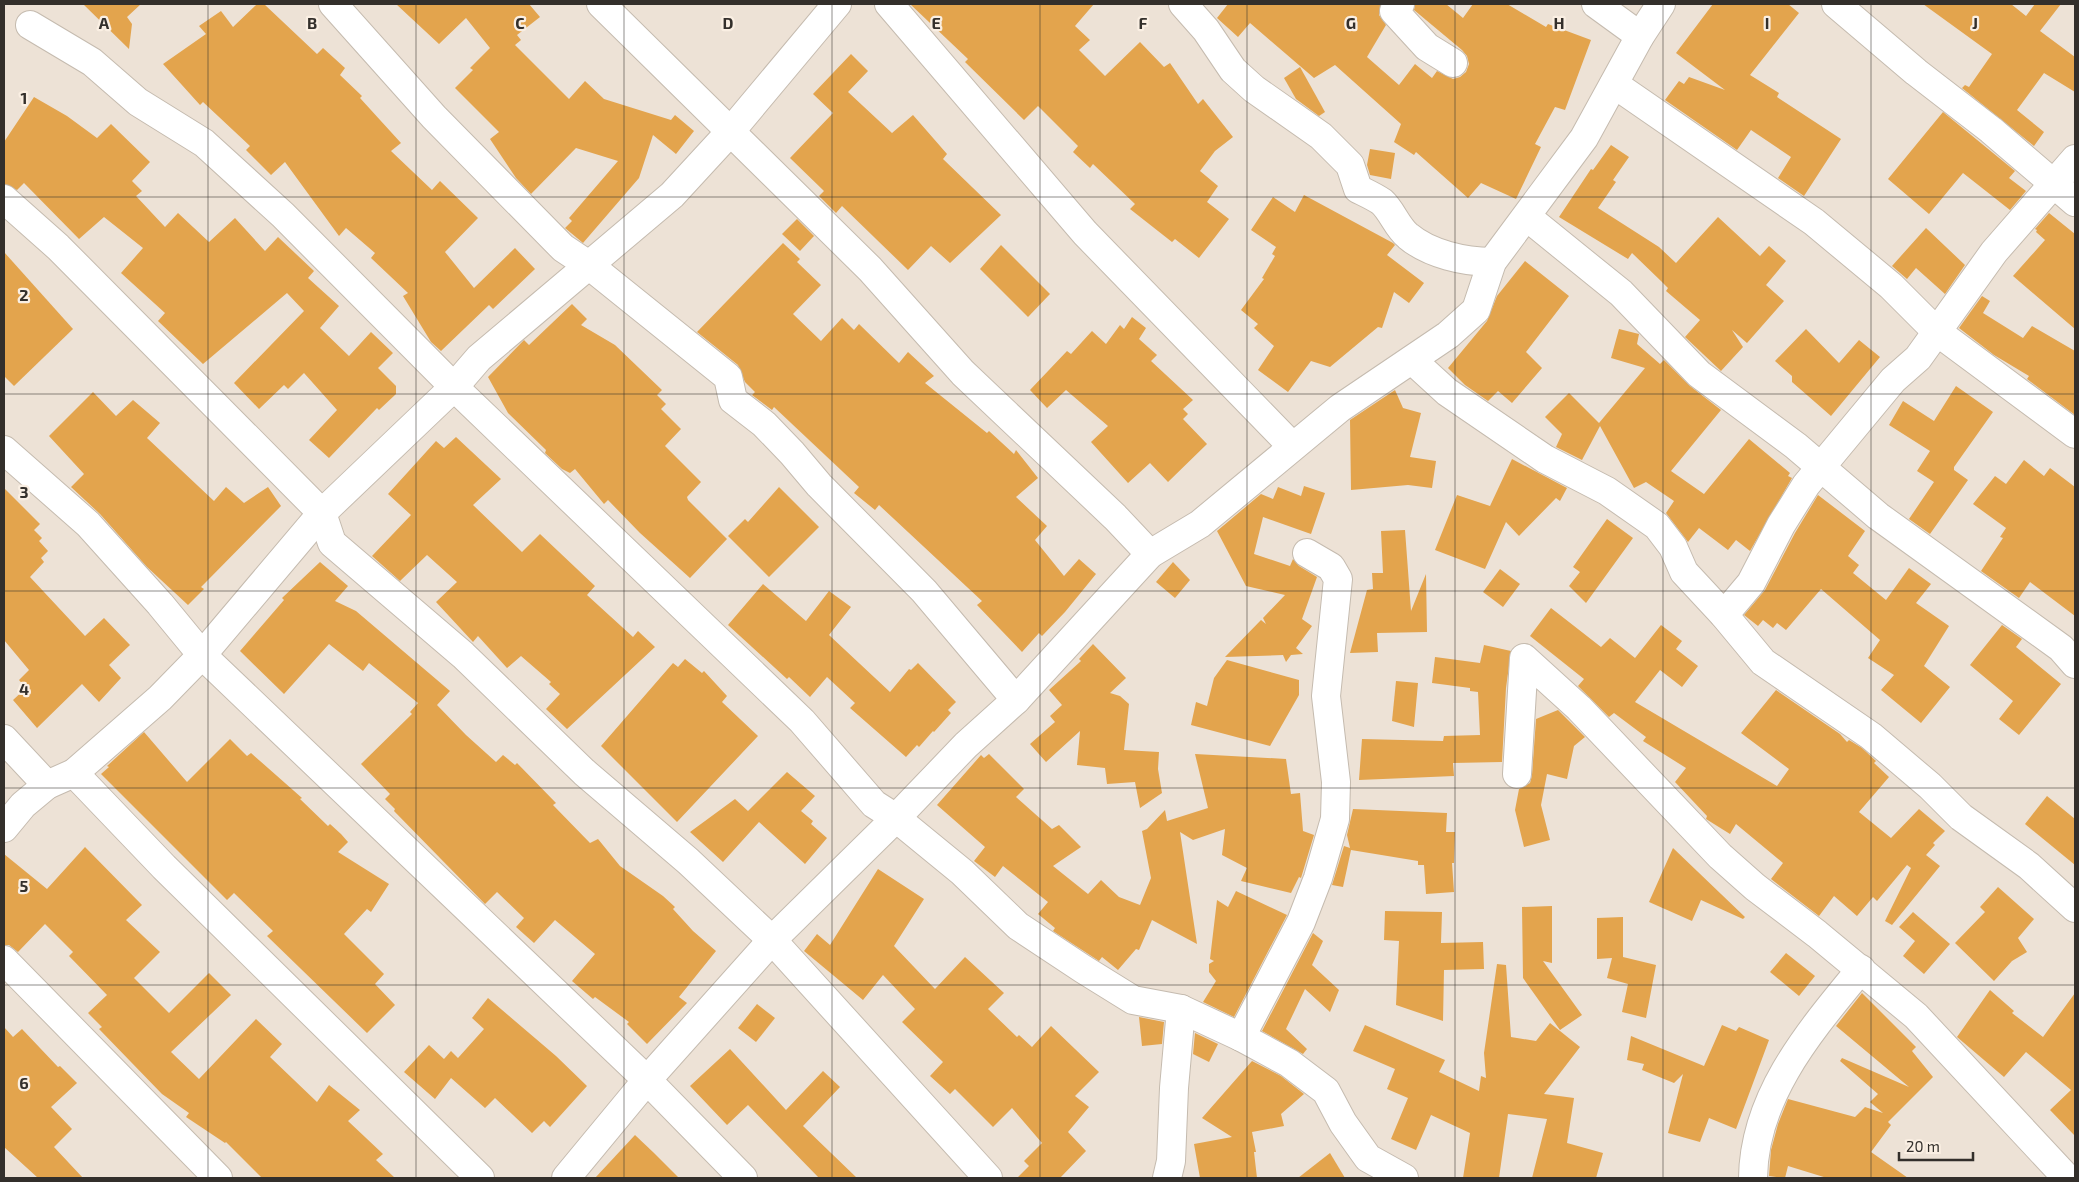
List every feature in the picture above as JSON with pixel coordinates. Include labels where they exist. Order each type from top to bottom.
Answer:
[{"type":"street","points":[[333,4],[455,138],[563,248],[590,266],[728,377],[733,400],[770,430],[819,485],[924,591],[1016,700]]},
{"type":"street","points":[[601,4],[870,270],[963,373],[1115,517],[1150,554]]},
{"type":"street","points":[[4,828],[23,805],[47,785],[74,773],[160,698],[202,654],[322,512],[454,387],[479,358],[672,195],[730,132],[837,4]]},
{"type":"street","points":[[889,4],[1085,233],[1292,446]]},
{"type":"street","points":[[1183,4],[1206,30],[1233,70],[1254,89],[1321,136],[1350,165],[1358,189],[1382,203],[1398,226],[1409,237],[1440,253],[1475,262],[1492,262]]},
{"type":"street","points":[[1400,4],[1394,11],[1427,47],[1453,63]]},
{"type":"street","points":[[1596,4],[1640,36]]},
{"type":"street","points":[[566,1178],[647,1080],[772,940],[896,818],[966,745],[1016,700],[1150,554],[1200,524],[1340,408],[1412,360],[1448,334],[1476,310],[1492,262],[1584,138],[1640,36],[1661,4]]},
{"type":"street","points":[[1836,4],[1916,72],[1992,130],[2075,202]]},
{"type":"street","points":[[30,25],[92,62],[138,102],[204,144],[284,215],[454,387],[802,721],[874,804],[896,818],[962,872],[1026,932],[1133,1000],[1181,1009],[1241,1037],[1289,1063],[1326,1090],[1344,1123],[1368,1158],[1404,1178]]},
{"type":"street","points":[[1614,84],[1814,222],[1891,286],[1936,331],[2075,434]]},
{"type":"street","points":[[1724,616],[1751,583],[1792,506],[1893,380],[1918,358],[1994,252],[2075,159]]},
{"type":"street","points":[[4,199],[58,247],[322,512],[332,543],[463,655],[584,772],[688,861],[772,940],[988,1178]]},
{"type":"street","points":[[1526,217],[1621,293],[1699,374],[1822,467],[1878,516],[2062,648],[2075,664]]},
{"type":"street","points":[[1412,360],[1447,392],[1544,459],[1607,491],[1657,526],[1674,547],[1684,572],[1763,662],[1871,736],[1930,786],[1961,817],[2030,866],[2075,908]]},
{"type":"street","points":[[4,450],[88,524],[202,654],[647,1080],[743,1178]]},
{"type":"street","points":[[1241,1037],[1301,922],[1318,878],[1335,820],[1336,782],[1326,696],[1338,579],[1331,567],[1307,553]]},
{"type":"street","points":[[1517,774],[1524,658],[1579,708],[1720,856],[1779,906],[1861,969],[1916,1016],[2067,1178]]},
{"type":"street","points":[[4,740],[47,785]]},
{"type":"street","points":[[74,773],[164,867],[480,1178]]},
{"type":"street","points":[[4,960],[218,1178]]},
{"type":"street","points":[[1753,1178],[1760,1133],[1771,1098],[1778,1084],[1822,1016],[1861,969]]},
{"type":"street","points":[[1167,1178],[1171,1161],[1174,1088],[1181,1009]]},
{"type":"building","points":[[83,4],[141,4],[127,17],[132,24],[129,49]]},
{"type":"building","points":[[257,4],[264,4],[317,54],[323,48],[345,68],[340,75],[362,96],[360,98],[401,143],[391,151],[432,190],[440,181],[478,218],[445,252],[474,288],[515,248],[535,269],[493,309],[489,305],[441,351],[431,342],[403,296],[408,293],[371,258],[375,253],[346,228],[339,236],[285,162],[271,175],[246,150],[250,146],[203,102],[200,105],[163,64],[206,34],[199,26],[221,11],[233,27]]},
{"type":"building","points":[[396,4],[529,4],[540,17],[517,35],[521,40],[515,45],[569,99],[585,81],[604,99],[671,120],[675,115],[694,131],[676,154],[653,135],[639,178],[583,243],[565,228],[572,221],[569,218],[618,161],[576,148],[531,194],[516,178],[490,139],[499,132],[455,88],[473,70],[470,68],[490,48],[466,18],[439,44]]},
{"type":"building","points":[[910,4],[1094,4],[1075,26],[1090,40],[1079,50],[1105,76],[1140,42],[1164,67],[1170,63],[1198,104],[1203,99],[1233,137],[1215,151],[1200,171],[1218,186],[1207,202],[1229,219],[1199,258],[1175,239],[1172,242],[1130,209],[1135,204],[1093,164],[1090,168],[1073,152],[1078,146],[1038,106],[1024,120],[965,62],[968,59]]},
{"type":"building","points":[[1228,4],[1381,4],[1379,15],[1386,25],[1367,57],[1399,85],[1415,64],[1432,78],[1437,71],[1453,79],[1460,77],[1466,72],[1469,64],[1467,56],[1462,50],[1414,10],[1415,4],[1446,4],[1463,18],[1473,4],[1507,4],[1546,27],[1548,24],[1591,40],[1565,110],[1555,107],[1535,144],[1541,147],[1516,199],[1481,183],[1468,198],[1416,152],[1414,155],[1394,142],[1401,124],[1335,65],[1314,78],[1250,23],[1238,37],[1217,18]]},
{"type":"building","points":[[1713,4],[1788,4],[1799,13],[1750,75],[1779,93],[1777,97],[1841,139],[1804,196],[1778,178],[1791,157],[1751,130],[1737,150],[1665,100],[1679,81],[1684,84],[1689,77],[1725,90],[1676,53]]},
{"type":"building","points":[[1923,4],[2011,4],[2026,16],[2035,4],[2061,4],[2040,31],[2075,57],[2075,92],[2044,73],[2017,110],[2044,132],[2034,146],[1962,88],[1965,85],[1969,87],[1992,54]]},
{"type":"building","points":[[851,54],[868,71],[848,92],[892,133],[913,115],[947,154],[943,159],[1001,215],[950,263],[931,246],[908,270],[842,206],[836,213],[819,196],[824,191],[790,158],[833,113],[813,94]]},
{"type":"building","points":[[1300,67],[1325,112],[1319,116],[1296,99],[1284,78]]},
{"type":"building","points":[[34,97],[67,116],[97,138],[111,124],[150,162],[132,181],[142,191],[136,196],[165,227],[178,213],[209,242],[235,218],[265,251],[278,237],[314,271],[308,278],[339,306],[320,328],[349,356],[371,332],[393,353],[378,368],[396,386],[396,394],[379,410],[377,408],[329,458],[309,440],[337,410],[304,373],[288,389],[284,385],[259,409],[234,383],[304,311],[287,293],[203,364],[158,321],[165,313],[121,273],[143,248],[104,217],[79,239],[24,183],[17,190],[4,184],[4,142]]},
{"type":"building","points":[[1943,112],[2015,171],[2009,178],[2026,191],[2010,210],[1963,173],[1929,214],[1888,179]]},
{"type":"building","points":[[1611,145],[1629,157],[1613,180],[1616,182],[1598,208],[1659,247],[1676,263],[1718,217],[1760,256],[1769,246],[1786,261],[1766,285],[1784,301],[1747,343],[1732,330],[1743,347],[1721,371],[1685,337],[1700,320],[1666,291],[1668,288],[1632,253],[1628,259],[1559,217],[1591,169],[1593,170]]},
{"type":"building","points":[[1370,149],[1395,153],[1391,179],[1370,175],[1367,165]]},
{"type":"building","points":[[1304,195],[1393,243],[1395,245],[1387,255],[1424,283],[1409,303],[1394,292],[1382,328],[1378,327],[1330,367],[1311,361],[1288,392],[1258,370],[1274,346],[1254,328],[1258,324],[1241,310],[1264,279],[1262,278],[1275,256],[1272,254],[1276,247],[1251,230],[1273,197],[1295,212]]},
{"type":"building","points":[[2049,213],[2075,234],[2075,329],[2013,276],[2045,240],[2035,229]]},
{"type":"building","points":[[797,219],[814,236],[800,251],[782,234]]},
{"type":"building","points":[[1926,228],[1965,265],[1945,294],[1916,268],[1907,279],[1892,266]]},
{"type":"building","points":[[783,243],[800,259],[797,262],[821,285],[793,314],[821,341],[842,318],[854,330],[859,324],[899,363],[908,352],[934,376],[925,383],[987,433],[989,431],[1014,454],[1016,450],[1038,478],[1016,497],[1047,526],[1035,540],[1064,576],[1079,559],[1096,574],[1065,612],[1042,636],[1039,633],[1022,652],[977,605],[982,601],[879,505],[875,510],[854,493],[859,487],[774,407],[772,410],[752,395],[755,392],[745,382],[738,365],[697,332]]},
{"type":"building","points":[[1001,245],[1050,294],[1028,317],[980,269]]},
{"type":"building","points":[[4,252],[73,329],[14,386],[4,376]]},
{"type":"building","points":[[1525,261],[1569,296],[1526,352],[1542,368],[1512,403],[1498,391],[1488,401],[1465,385],[1448,368],[1487,321],[1497,296]]},
{"type":"building","points":[[1982,296],[1990,301],[1983,313],[2023,338],[2032,326],[2075,351],[2075,415],[2027,379],[2029,376],[1994,355],[1959,328]]},
{"type":"building","points":[[572,304],[587,319],[581,325],[615,345],[662,390],[657,395],[666,404],[661,409],[681,429],[665,446],[701,482],[687,497],[688,500],[727,539],[690,578],[640,533],[608,500],[604,504],[575,469],[570,473],[562,469],[545,453],[546,450],[508,413],[488,377],[524,340],[529,345]]},
{"type":"building","points":[[1132,317],[1146,328],[1139,339],[1157,355],[1151,361],[1193,400],[1183,409],[1188,414],[1183,419],[1207,444],[1168,482],[1150,463],[1128,483],[1091,442],[1108,426],[1066,390],[1047,408],[1030,390],[1067,351],[1071,354],[1092,331],[1106,344],[1120,325],[1124,329]]},
{"type":"building","points":[[1619,329],[1639,334],[1637,344],[1660,364],[1664,360],[1690,386],[1721,410],[1671,471],[1704,494],[1749,439],[1790,473],[1788,476],[1792,478],[1750,551],[1736,540],[1728,550],[1699,528],[1688,542],[1666,513],[1674,501],[1646,482],[1634,488],[1600,426],[1582,460],[1556,447],[1562,434],[1545,417],[1569,393],[1599,423],[1645,368],[1611,358]]},
{"type":"building","points":[[1806,329],[1839,363],[1859,340],[1880,357],[1831,416],[1792,382],[1792,376],[1775,361]]},
{"type":"building","points":[[1956,386],[1993,412],[1954,467],[1954,470],[1968,480],[1930,534],[1909,519],[1934,482],[1917,471],[1930,451],[1889,425],[1903,401],[1934,421]]},
{"type":"building","points":[[1395,390],[1403,408],[1421,413],[1410,457],[1436,461],[1432,488],[1408,485],[1351,490],[1350,420]]},
{"type":"building","points":[[93,392],[116,416],[133,400],[160,423],[147,438],[214,501],[226,487],[244,503],[268,487],[281,506],[201,587],[204,589],[188,605],[147,567],[100,514],[71,487],[84,474],[49,436]]},
{"type":"building","points":[[456,437],[501,479],[473,505],[522,552],[540,534],[595,586],[587,595],[633,637],[638,631],[655,647],[567,729],[546,709],[560,694],[549,684],[551,682],[521,656],[507,668],[478,636],[473,642],[436,602],[457,582],[427,555],[400,581],[372,556],[411,515],[388,494],[436,441],[444,448]]},
{"type":"building","points":[[1512,459],[1567,488],[1560,501],[1556,498],[1519,536],[1506,522],[1485,569],[1435,550],[1457,495],[1490,506]]},
{"type":"building","points":[[2024,460],[2044,476],[2050,468],[2075,487],[2075,616],[2030,582],[2019,598],[1981,571],[2003,538],[2000,537],[2006,528],[1973,504],[1995,476],[2006,484]]},
{"type":"building","points":[[1304,486],[1325,493],[1311,534],[1263,517],[1254,554],[1290,566],[1293,559],[1299,566],[1317,577],[1302,619],[1312,626],[1296,648],[1303,654],[1291,655],[1286,662],[1283,655],[1225,657],[1261,620],[1266,624],[1263,618],[1285,595],[1246,586],[1217,531],[1261,494],[1273,499],[1278,487],[1301,496]]},
{"type":"building","points":[[779,487],[819,527],[769,577],[728,536],[745,519],[748,522]]},
{"type":"building","points":[[4,488],[40,524],[34,530],[42,538],[39,541],[48,551],[41,558],[44,562],[30,577],[85,636],[104,618],[130,645],[109,665],[121,678],[99,702],[82,684],[37,728],[13,700],[26,688],[19,680],[29,670],[4,640]]},
{"type":"building","points":[[1818,495],[1865,531],[1848,556],[1859,565],[1853,573],[1886,600],[1909,568],[1931,584],[1916,603],[1949,626],[1924,666],[1950,687],[1921,723],[1881,690],[1894,675],[1868,658],[1880,640],[1821,589],[1786,630],[1777,623],[1773,628],[1763,620],[1758,626],[1744,615],[1765,590],[1795,533]]},
{"type":"building","points":[[1607,519],[1633,538],[1586,603],[1569,586],[1580,572],[1573,567]]},
{"type":"building","points":[[1405,530],[1411,611],[1426,574],[1427,632],[1377,633],[1378,652],[1350,653],[1367,590],[1373,589],[1372,573],[1383,573],[1381,531]]},
{"type":"building","points":[[320,562],[348,586],[335,601],[356,611],[450,691],[437,705],[466,735],[496,762],[503,755],[515,765],[517,763],[556,803],[553,805],[590,843],[598,839],[620,866],[663,896],[675,907],[673,909],[693,931],[716,951],[679,997],[687,1003],[647,1044],[627,1024],[629,1022],[595,997],[593,999],[572,981],[595,954],[555,920],[534,943],[516,927],[524,918],[497,892],[485,904],[394,811],[395,809],[385,799],[390,794],[361,764],[412,714],[410,712],[418,703],[369,663],[363,671],[329,644],[284,694],[240,651],[284,600],[282,598]]},
{"type":"building","points":[[1173,562],[1190,580],[1175,598],[1156,582]]},
{"type":"building","points":[[1500,569],[1520,584],[1503,607],[1483,592]]},
{"type":"building","points":[[763,584],[806,621],[829,591],[851,607],[829,635],[890,692],[909,669],[911,670],[918,663],[956,702],[948,710],[951,713],[919,747],[917,745],[906,757],[850,708],[855,703],[827,677],[810,697],[789,677],[787,679],[728,625]]},
{"type":"building","points":[[1551,608],[1601,647],[1610,638],[1635,658],[1661,625],[1682,641],[1676,649],[1698,666],[1682,687],[1660,670],[1635,702],[1777,786],[1789,769],[1741,733],[1776,690],[1840,734],[1847,742],[1849,740],[1862,748],[1889,777],[1859,812],[1891,838],[1919,809],[1945,831],[1933,843],[1935,845],[1926,855],[1940,866],[1892,925],[1885,921],[1911,868],[1907,865],[1877,901],[1873,897],[1857,916],[1834,896],[1819,916],[1771,879],[1783,863],[1736,824],[1730,834],[1706,819],[1707,816],[1675,782],[1686,768],[1643,741],[1646,737],[1614,713],[1609,717],[1578,686],[1584,679],[1530,636]]},
{"type":"building","points":[[2002,625],[2022,639],[2016,647],[2061,684],[2019,735],[1999,719],[2013,701],[1970,665]]},
{"type":"building","points":[[1093,644],[1126,678],[1110,693],[1120,696],[1129,704],[1124,750],[1159,752],[1158,769],[1162,793],[1140,808],[1135,782],[1107,784],[1105,768],[1077,765],[1080,731],[1046,762],[1030,744],[1055,722],[1050,716],[1062,705],[1049,690],[1081,661],[1079,659]]},
{"type":"building","points":[[1484,645],[1511,651],[1506,688],[1502,762],[1453,763],[1454,776],[1359,780],[1362,739],[1443,741],[1444,736],[1480,735],[1478,692],[1470,691],[1470,688],[1432,683],[1435,657],[1480,663]]},
{"type":"building","points":[[685,659],[702,673],[704,671],[727,696],[722,702],[758,736],[677,822],[601,746],[673,663],[678,667]]},
{"type":"building","points":[[1227,660],[1299,680],[1299,695],[1270,746],[1191,725],[1196,702],[1207,706],[1214,678]]},
{"type":"building","points":[[1396,681],[1418,683],[1414,727],[1392,721]]},
{"type":"building","points":[[1558,710],[1585,737],[1574,746],[1567,779],[1547,774],[1541,805],[1550,840],[1524,847],[1515,810],[1519,789],[1530,783],[1532,775],[1536,719]]},
{"type":"building","points":[[144,732],[187,782],[230,739],[247,756],[251,753],[302,798],[300,799],[328,826],[330,824],[341,834],[348,842],[338,852],[389,884],[371,912],[367,909],[344,934],[384,974],[375,984],[395,1005],[367,1033],[267,936],[273,931],[234,893],[227,900],[101,774],[109,767],[107,766]]},
{"type":"building","points":[[989,754],[1024,789],[1016,797],[1052,829],[1059,825],[1081,847],[1053,866],[1088,894],[1101,880],[1119,897],[1140,905],[1151,878],[1142,831],[1147,829],[1165,810],[1167,821],[1208,808],[1195,754],[1286,759],[1291,794],[1300,793],[1303,831],[1314,835],[1301,878],[1299,877],[1291,893],[1241,881],[1247,868],[1222,855],[1225,829],[1193,840],[1180,832],[1197,944],[1152,920],[1139,950],[1136,949],[1118,970],[1102,957],[1099,961],[1053,931],[1055,928],[1038,914],[1048,902],[1003,866],[995,877],[974,861],[985,847],[937,805],[981,755],[984,758]]},
{"type":"building","points":[[787,772],[815,796],[801,811],[813,821],[811,824],[827,838],[805,864],[759,822],[723,862],[690,832],[735,799],[748,811]]},
{"type":"building","points":[[2047,796],[2075,819],[2075,865],[2025,824]]},
{"type":"building","points":[[1353,809],[1447,813],[1446,832],[1455,832],[1454,863],[1452,863],[1454,892],[1426,894],[1424,865],[1418,865],[1418,861],[1351,850],[1343,887],[1332,885],[1344,846],[1350,848],[1347,835]]},
{"type":"building","points":[[85,847],[142,905],[126,920],[160,952],[134,978],[169,1013],[209,973],[231,995],[171,1052],[199,1079],[256,1019],[282,1044],[270,1057],[317,1102],[329,1085],[360,1110],[348,1121],[383,1154],[376,1160],[395,1178],[262,1178],[226,1142],[186,1117],[189,1113],[162,1094],[99,1029],[102,1027],[88,1013],[107,995],[69,956],[73,952],[45,924],[18,952],[9,945],[4,945],[4,854],[47,889]]},
{"type":"building","points":[[1673,848],[1745,917],[1743,919],[1701,900],[1692,921],[1649,902]]},
{"type":"building","points":[[878,869],[924,899],[894,946],[935,989],[965,957],[1004,993],[988,1009],[1017,1037],[1019,1035],[1032,1047],[1051,1026],[1099,1072],[1075,1096],[1089,1107],[1068,1132],[1086,1151],[1060,1178],[1017,1178],[1029,1166],[1024,1161],[1042,1143],[1012,1108],[993,1127],[955,1089],[950,1094],[930,1076],[943,1062],[902,1022],[915,1009],[883,975],[863,1000],[804,951],[817,934],[830,945]]},
{"type":"building","points":[[1998,887],[2034,919],[2018,938],[2027,952],[2012,961],[1994,981],[1955,943],[1985,912],[1980,907]]},
{"type":"building","points":[[1236,891],[1287,915],[1234,1017],[1203,1002],[1216,981],[1209,972],[1209,964],[1214,961],[1210,959],[1217,900],[1228,907]]},
{"type":"building","points":[[1552,906],[1552,963],[1543,961],[1582,1015],[1560,1030],[1523,978],[1522,907]]},
{"type":"building","points":[[1385,911],[1442,912],[1441,943],[1483,942],[1484,969],[1444,970],[1443,1021],[1396,1005],[1399,941],[1384,940]]},
{"type":"building","points":[[1913,912],[1950,944],[1924,974],[1903,956],[1915,941],[1899,927]]},
{"type":"building","points":[[1623,917],[1623,957],[1656,965],[1646,1018],[1622,1012],[1628,984],[1607,978],[1612,958],[1597,959],[1597,918]]},
{"type":"building","points":[[1313,933],[1323,941],[1312,965],[1339,990],[1330,1012],[1305,989],[1286,1029],[1307,1049],[1303,1054],[1262,1031]]},
{"type":"building","points":[[1786,953],[1815,976],[1799,996],[1770,972]]},
{"type":"building","points":[[1497,964],[1506,965],[1511,1037],[1536,1041],[1550,1023],[1580,1047],[1544,1094],[1574,1098],[1567,1143],[1603,1153],[1596,1178],[1532,1178],[1547,1119],[1508,1114],[1499,1178],[1463,1178],[1470,1133],[1431,1115],[1416,1150],[1391,1139],[1408,1098],[1387,1089],[1395,1069],[1353,1051],[1365,1025],[1445,1060],[1439,1072],[1479,1091],[1481,1076],[1486,1078],[1484,1053]]},
{"type":"building","points":[[1990,990],[2014,1011],[2012,1013],[2043,1037],[2075,993],[2075,1136],[2050,1110],[2071,1090],[2026,1052],[2004,1077],[1957,1037]]},
{"type":"building","points":[[1862,993],[1916,1047],[1912,1051],[1933,1077],[1888,1122],[1891,1125],[1871,1152],[1908,1178],[1827,1178],[1788,1166],[1785,1178],[1769,1176],[1771,1150],[1778,1124],[1788,1099],[1855,1117],[1865,1107],[1883,1113],[1870,1102],[1878,1094],[1840,1061],[1842,1058],[1909,1087],[1836,1026]]},
{"type":"building","points":[[488,998],[556,1056],[587,1086],[550,1127],[544,1121],[532,1133],[495,1098],[485,1108],[451,1078],[435,1099],[404,1072],[429,1045],[444,1059],[451,1051],[458,1058],[484,1029],[472,1018]]},
{"type":"building","points":[[757,1004],[775,1018],[756,1042],[738,1028]]},
{"type":"building","points":[[1139,1017],[1164,1022],[1162,1044],[1142,1046]]},
{"type":"building","points":[[1722,1025],[1736,1031],[1739,1027],[1769,1040],[1736,1129],[1709,1118],[1700,1142],[1668,1133],[1683,1074],[1674,1083],[1642,1070],[1644,1064],[1627,1060],[1631,1036],[1704,1066]]},
{"type":"building","points":[[4,1027],[13,1037],[22,1029],[58,1067],[60,1066],[77,1083],[51,1107],[72,1129],[54,1147],[83,1178],[38,1178],[4,1147]]},
{"type":"building","points":[[1195,1033],[1218,1044],[1209,1062],[1193,1054]]},
{"type":"building","points":[[730,1049],[786,1110],[823,1071],[840,1087],[803,1126],[857,1178],[819,1178],[748,1105],[727,1125],[690,1086]]},
{"type":"building","points":[[1252,1061],[1281,1076],[1304,1094],[1281,1114],[1284,1126],[1252,1132],[1256,1152],[1254,1152],[1257,1178],[1200,1178],[1194,1144],[1232,1137],[1202,1118]]},
{"type":"building","points":[[635,1135],[654,1153],[679,1178],[595,1178]]},
{"type":"building","points":[[1330,1153],[1345,1178],[1298,1178]]}]
